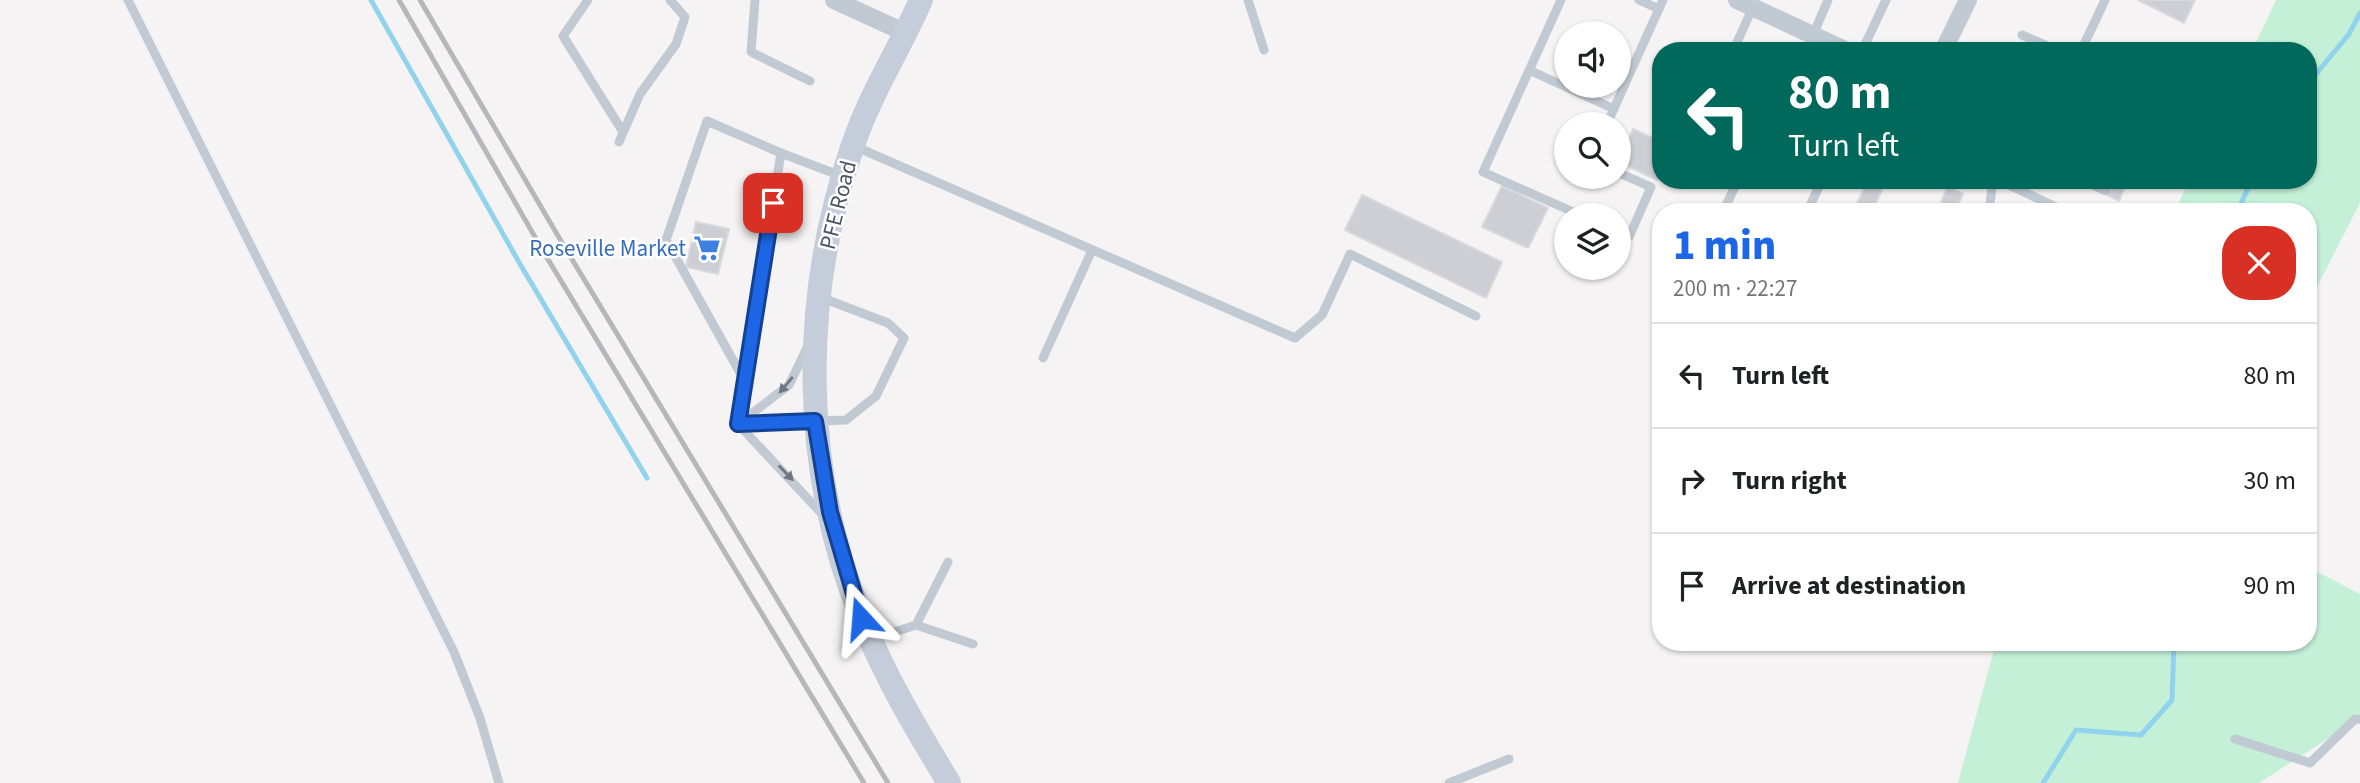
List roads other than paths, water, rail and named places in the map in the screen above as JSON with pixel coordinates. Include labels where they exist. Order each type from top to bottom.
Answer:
[{"type":"main road","name":"PFE Road","points":[[921,0],[877,87],[843,177],[819,296],[813,373],[815,423],[842,562],[885,670],[948,783]]},
{"type":"street","points":[[834,0],[906,33]]},
{"type":"street","points":[[1947,42],[1968,0]]},
{"type":"street","points":[[1745,4],[1828,42]]},
{"type":"lane","points":[[128,0],[445,635],[471,691],[499,783]]},
{"type":"lane","points":[[588,0],[563,36],[623,132]]},
{"type":"lane","points":[[619,142],[640,94],[676,44],[685,17],[670,0]]},
{"type":"lane","points":[[755,0],[751,51],[810,81]]},
{"type":"lane","points":[[1248,0],[1264,50]]},
{"type":"lane","points":[[1554,203],[1483,172],[1561,0]]},
{"type":"lane","points":[[1529,70],[1614,110],[1661,4],[1639,0]]},
{"type":"lane","points":[[1813,35],[1828,0]]},
{"type":"lane","points":[[1866,42],[1886,0]]},
{"type":"lane","points":[[2085,42],[2105,0]]},
{"type":"lane","points":[[1735,42],[1745,4]]},
{"type":"lane","points":[[2022,35],[2038,42]]},
{"type":"lane","points":[[743,379],[666,240],[707,121],[843,177]]},
{"type":"lane","points":[[853,145],[1295,338],[1322,315],[1350,254],[1476,316]]},
{"type":"lane","points":[[781,153],[743,379],[738,424],[834,527]]},
{"type":"lane","points":[[1631,178],[1651,187],[1631,232]]},
{"type":"lane","points":[[2016,189],[2047,203]]},
{"type":"lane","points":[[2102,189],[2106,191]]},
{"type":"lane","points":[[1042,358],[1092,250]]},
{"type":"lane","points":[[738,424],[846,420],[876,396],[904,338],[888,323],[819,296]]},
{"type":"lane","points":[[738,424],[789,385],[816,331]]},
{"type":"lane","points":[[916,625],[948,562]]},
{"type":"lane","points":[[871,639],[916,625],[973,644]]},
{"type":"lane","points":[[2235,739],[2310,762],[2355,719],[2360,719]]},
{"type":"lane","points":[[1449,783],[1508,759]]},
{"type":"waterway","points":[[371,0],[520,264],[647,478]]},
{"type":"waterway","points":[[2317,73],[2349,34],[2360,13]]},
{"type":"waterway","points":[[2241,203],[2248,189]]},
{"type":"waterway","points":[[2043,783],[2076,730],[2141,735],[2172,700],[2174,651]]},
{"type":"railway","points":[[399,0],[543,251],[864,783]]},
{"type":"railway","points":[[420,0],[561,241],[888,783]]},
{"type":"place","name":"Roseville Market","points":[[707,248]]}]
